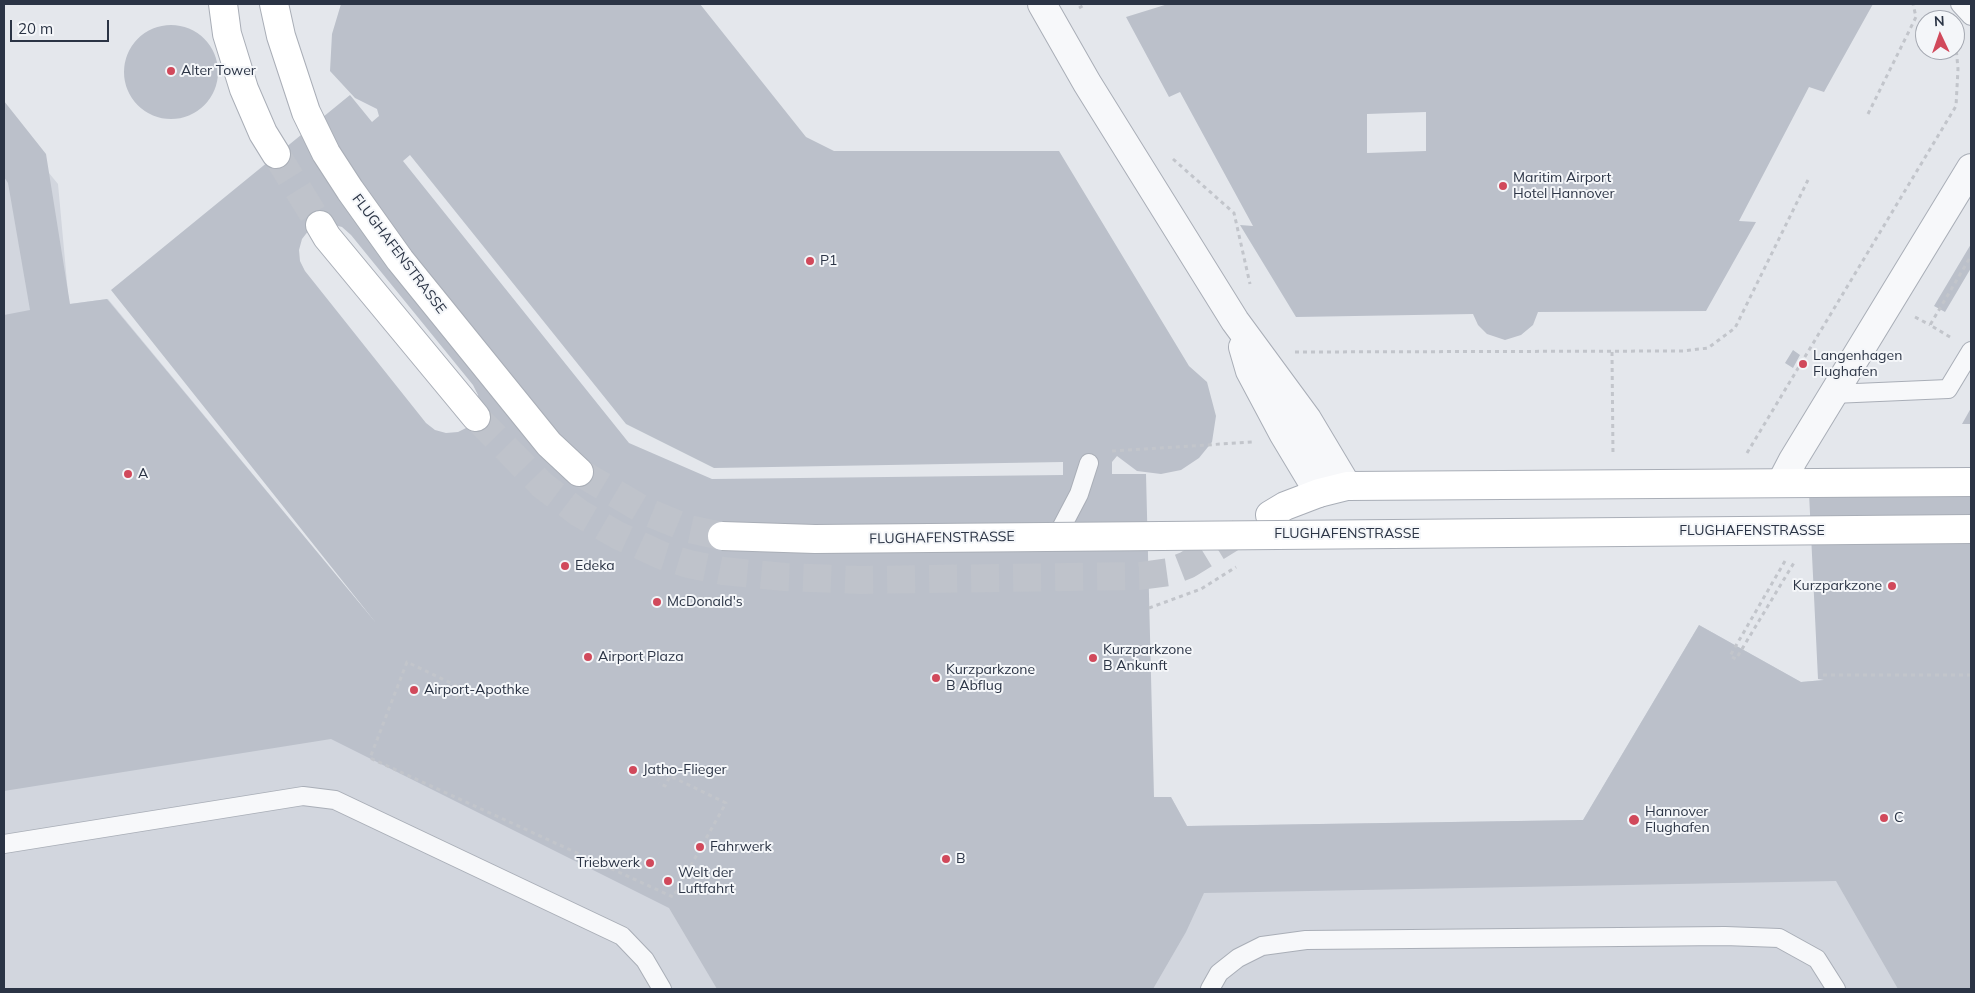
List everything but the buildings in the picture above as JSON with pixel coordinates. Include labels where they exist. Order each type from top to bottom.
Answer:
[{"type":"main road","points":[[223,4],[227,34],[244,89],[263,133],[276,154]]},
{"type":"main road","name":"FLUGHAFENSTRASSE","points":[[274,4],[280,36],[306,112],[326,153],[406,268],[549,444],[579,472]]},
{"type":"main road","points":[[320,225],[327,237],[476,417]]},
{"type":"main road","name":"FLUGHAFENSTRASSE","points":[[1270,515],[1285,506],[1319,493],[1347,486],[1971,482]]},
{"type":"main road","name":"FLUGHAFENSTRASSE","points":[[722,536],[815,540],[1057,536],[1971,529]]},
{"type":"street","points":[[1042,4],[1087,83],[1235,321],[1307,419],[1347,486]]},
{"type":"street","points":[[1781,483],[1971,168]]},
{"type":"street","points":[[1235,321],[1250,371],[1282,433],[1319,493]]},
{"type":"lane","points":[[1833,394],[1948,389],[1971,351]]},
{"type":"lane","points":[[1057,536],[1079,494],[1089,463]]},
{"type":"lane","points":[[4,844],[303,796],[335,800],[622,936],[645,960],[662,989]]},
{"type":"lane","points":[[1210,989],[1219,973],[1238,958],[1262,946],[1306,940],[1725,936],[1779,938],[1817,959],[1836,989]]},
{"type":"path","points":[[1868,114],[1916,18],[1913,4]]},
{"type":"path","points":[[1743,461],[1956,106],[1958,69],[1956,46],[1965,9]]},
{"type":"path","points":[[1285,352],[1612,352],[1683,351],[1708,348],[1735,328],[1808,180]]},
{"type":"path","points":[[1930,325],[1971,256]]},
{"type":"path","points":[[1908,314],[1952,338]]},
{"type":"path","points":[[1612,352],[1613,460]]},
{"type":"path","points":[[1108,451],[1260,442]]},
{"type":"path","points":[[1790,553],[1730,656],[1736,659],[1797,557]]},
{"type":"path","points":[[1149,608],[1200,589],[1240,565]]},
{"type":"path","points":[[456,699],[461,688],[407,662],[370,758],[674,897],[726,803],[670,776],[665,786],[659,783]]},
{"type":"path","points":[[1823,675],[1971,675]]},
{"type":"shaded area","points":[[4,118],[58,184],[69,304],[108,299],[385,634],[1154,797],[1171,797],[1187,826],[1583,820],[1699,625],[1801,682],[1824,680],[1971,682],[1971,989],[4,989]]},
{"type":"tunnel","points":[[276,154],[320,225]]},
{"type":"tunnel","points":[[476,417],[542,485],[579,513],[617,535],[663,556],[723,571],[785,577],[861,580],[1140,576],[1169,572],[1187,565],[1244,530]]},
{"type":"tunnel","points":[[579,472],[645,511],[689,529],[722,536]]},
{"type":"place","name":"Alter Tower","points":[[171,71]]},
{"type":"place","name":"Maritim Airport Hotel Hannover","points":[[1503,186]]},
{"type":"place","name":"P1","points":[[810,261]]},
{"type":"place","name":"Langenhagen Flughafen","points":[[1803,364]]},
{"type":"place","name":"A","points":[[128,474]]},
{"type":"place","name":"Edeka","points":[[565,566]]},
{"type":"place","name":"Kurzparkzone","points":[[1892,586]]},
{"type":"place","name":"McDonald's","points":[[657,602]]},
{"type":"place","name":"Airport Plaza","points":[[588,657]]},
{"type":"place","name":"Kurzparkzone B Ankunft","points":[[1093,658]]},
{"type":"place","name":"Kurzparkzone B Abflug","points":[[936,678]]},
{"type":"place","name":"Airport-Apothke","points":[[414,690]]},
{"type":"place","name":"Jatho-Flieger","points":[[633,770]]},
{"type":"place","name":"C","points":[[1884,818]]},
{"type":"place","name":"Hannover Flughafen","points":[[1634,820]]},
{"type":"place","name":"Fahrwerk","points":[[700,847]]},
{"type":"place","name":"B","points":[[946,859]]},
{"type":"place","name":"Triebwerk","points":[[650,863]]},
{"type":"place","name":"Welt der Luftfahrt","points":[[668,881]]}]
